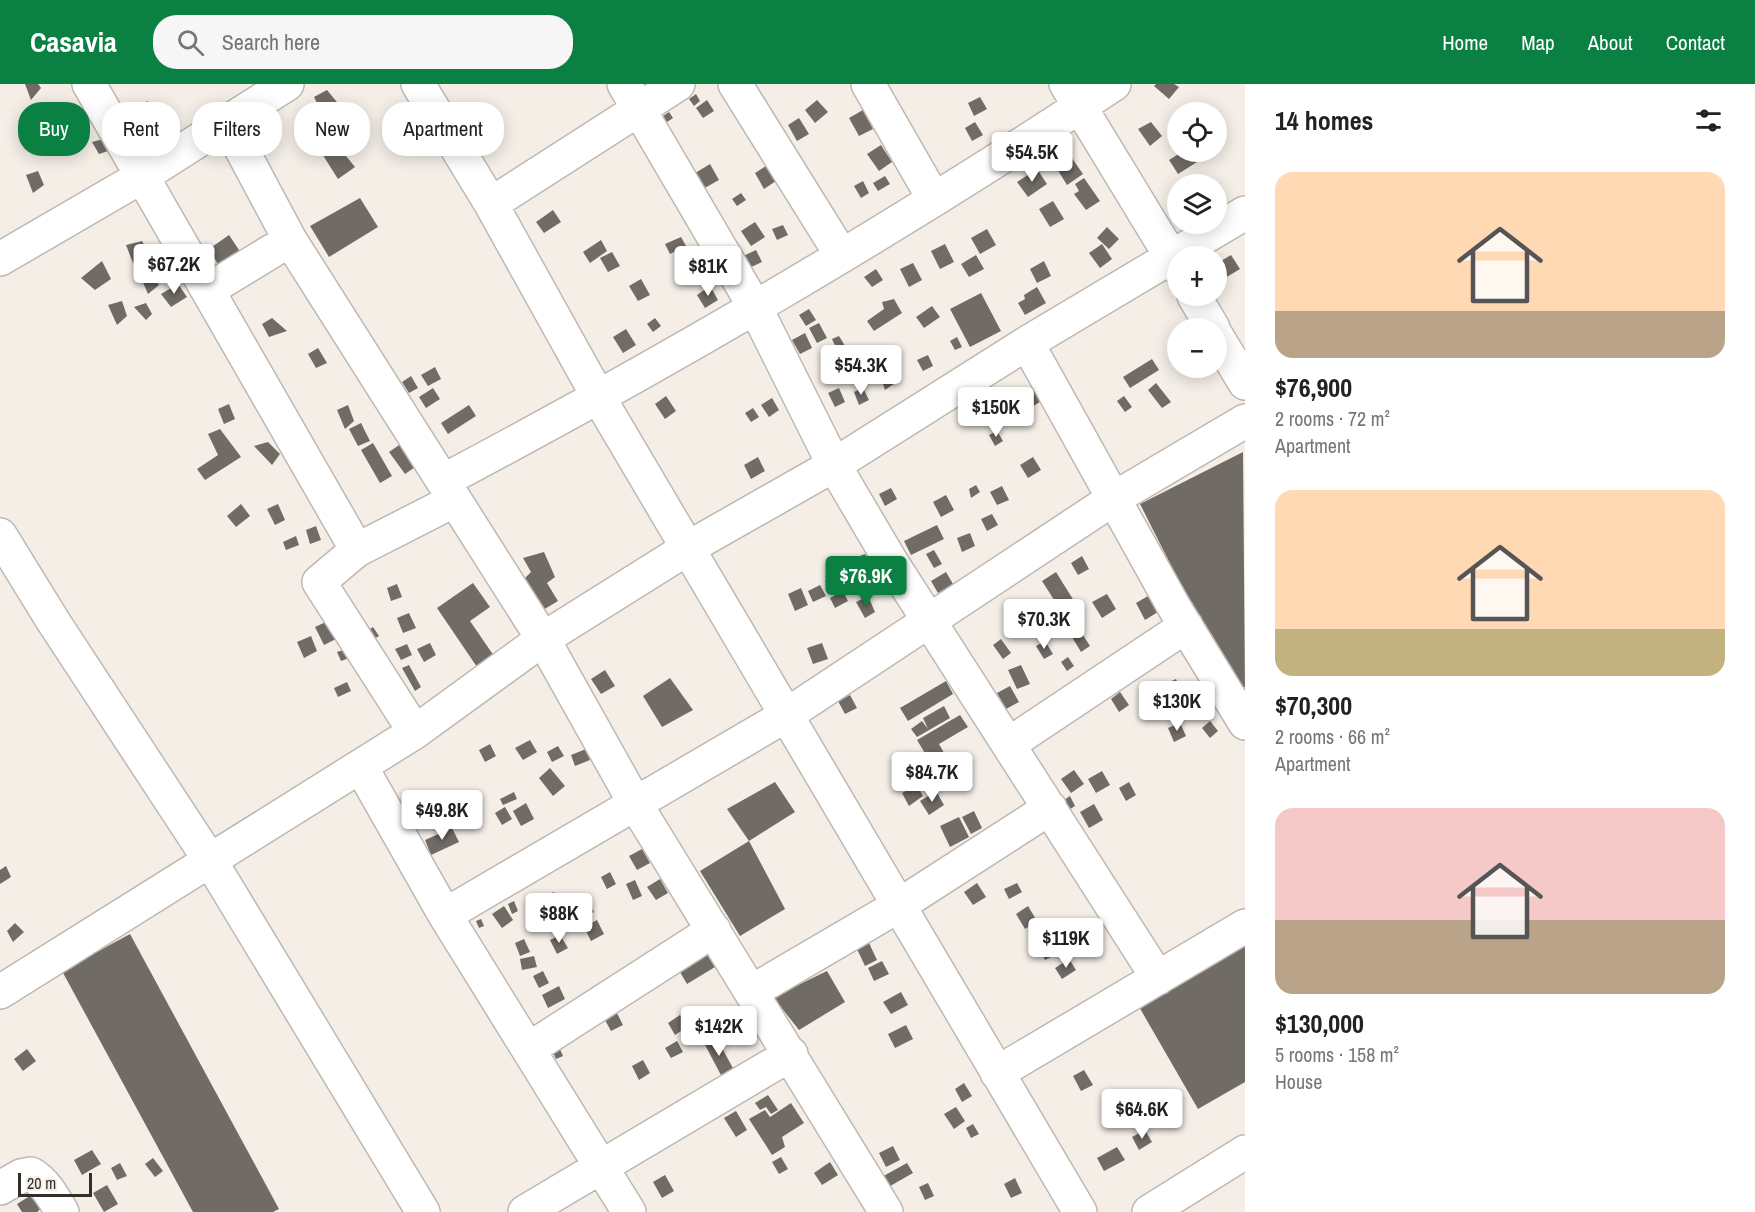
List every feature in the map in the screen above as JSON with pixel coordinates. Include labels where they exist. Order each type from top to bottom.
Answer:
[{"type":"street","points":[[88,84],[357,550]]},
{"type":"street","points":[[259,102],[287,84]]},
{"type":"street","points":[[418,84],[491,204],[599,398],[785,716],[1080,1212]]},
{"type":"street","points":[[491,204],[632,96],[678,84]]},
{"type":"street","points":[[735,84],[842,256]]},
{"type":"street","points":[[868,84],[934,198]]},
{"type":"street","points":[[415,732],[319,582],[357,550],[449,490],[599,398],[756,309],[934,198],[1073,95],[1114,84]]},
{"type":"street","points":[[1073,95],[1167,250]]},
{"type":"street","points":[[632,96],[756,309],[834,465],[929,619],[1158,978]]},
{"type":"street","points":[[0,259],[141,177],[192,144]]},
{"type":"street","points":[[245,156],[290,240],[543,639],[636,805],[753,992],[886,1212]]},
{"type":"street","points":[[1197,246],[1245,213]]},
{"type":"street","points":[[208,290],[290,240]]},
{"type":"street","points":[[0,992],[361,767],[415,732],[543,639],[688,548],[834,465],[1028,343],[1167,266]]},
{"type":"street","points":[[1028,343],[1113,499],[1245,723]]},
{"type":"street","points":[[1227,353],[1245,383]]},
{"type":"street","points":[[445,915],[785,716],[1113,499],[1245,421]]},
{"type":"street","points":[[0,535],[59,631],[211,862],[423,1212]]},
{"type":"street","points":[[1009,744],[1186,626]]},
{"type":"street","points":[[361,767],[445,915],[629,1212]]},
{"type":"street","points":[[753,992],[898,906],[1050,808]]},
{"type":"street","points":[[997,1073],[1245,926]]},
{"type":"street","points":[[529,1049],[714,930]]},
{"type":"street","points":[[525,1212],[791,1054]]},
{"type":"street","points":[[1149,1212],[1245,1152]]},
{"type":"street","points":[[0,1188],[21,1176],[31,1174],[45,1186],[62,1212]]},
{"type":"building","points":[[25,84],[38,84],[41,88],[31,100]]},
{"type":"building","points":[[1174,84],[1179,87],[1169,99],[1154,86]]},
{"type":"building","points":[[327,90],[337,102],[316,102],[314,97]]},
{"type":"building","points":[[696,94],[700,101],[694,106],[689,99]]},
{"type":"building","points":[[980,97],[987,109],[974,116],[968,103]]},
{"type":"building","points":[[707,100],[714,111],[703,118],[696,108]]},
{"type":"building","points":[[817,100],[828,112],[815,123],[805,110]]},
{"type":"building","points":[[863,110],[873,129],[859,136],[849,118]]},
{"type":"building","points":[[669,112],[673,118],[667,122],[663,116]]},
{"type":"building","points":[[799,118],[809,134],[797,141],[788,125]]},
{"type":"building","points":[[975,122],[983,135],[972,141],[965,128]]},
{"type":"building","points":[[1151,122],[1162,136],[1150,146],[1138,129]]},
{"type":"building","points":[[102,139],[102,153],[99,154],[92,142]]},
{"type":"building","points":[[881,145],[892,162],[879,171],[867,154]]},
{"type":"building","points":[[1069,154],[1083,174],[1067,185],[1054,164]]},
{"type":"building","points":[[323,156],[346,156],[355,167],[338,179]]},
{"type":"building","points":[[1170,162],[1197,162],[1178,174]]},
{"type":"building","points":[[710,164],[719,180],[701,190],[692,175]]},
{"type":"building","points":[[766,166],[776,181],[764,189],[755,173]]},
{"type":"building","points":[[1037,169],[1047,184],[1028,197],[1017,182]]},
{"type":"building","points":[[38,171],[44,185],[33,193],[26,175]]},
{"type":"building","points":[[885,176],[890,184],[878,191],[873,183]]},
{"type":"building","points":[[1084,178],[1100,201],[1086,210],[1074,194],[1079,191],[1075,184]]},
{"type":"building","points":[[863,181],[869,193],[861,198],[854,186]]},
{"type":"building","points":[[741,193],[746,200],[737,206],[732,199]]},
{"type":"building","points":[[360,198],[378,227],[329,257],[310,226]]},
{"type":"building","points":[[1053,201],[1064,219],[1050,227],[1039,209]]},
{"type":"building","points":[[553,210],[561,222],[544,233],[536,222]]},
{"type":"building","points":[[755,222],[765,237],[751,246],[741,231]]},
{"type":"building","points":[[783,225],[788,235],[777,240],[772,229]]},
{"type":"building","points":[[1107,227],[1119,239],[1109,249],[1097,238]]},
{"type":"building","points":[[987,229],[996,245],[980,254],[971,238]]},
{"type":"building","points":[[229,235],[241,253],[222,271],[209,249]]},
{"type":"building","points":[[681,237],[686,246],[670,254],[665,244]]},
{"type":"building","points":[[601,240],[607,251],[590,263],[583,252]]},
{"type":"building","points":[[142,241],[148,252],[133,263],[126,245]]},
{"type":"building","points":[[945,244],[954,262],[940,269],[931,251]]},
{"type":"building","points":[[1102,244],[1112,259],[1100,268],[1089,253]]},
{"type":"building","points":[[756,250],[762,262],[747,269],[741,257]]},
{"type":"building","points":[[612,252],[620,266],[608,272],[600,258]]},
{"type":"building","points":[[976,255],[984,269],[969,277],[961,264]]},
{"type":"building","points":[[1231,255],[1240,269],[1227,277],[1227,257]]},
{"type":"building","points":[[102,261],[111,279],[95,290],[81,278]]},
{"type":"building","points":[[1044,261],[1051,276],[1037,283],[1030,269]]},
{"type":"building","points":[[913,263],[922,280],[909,287],[900,269]]},
{"type":"building","points":[[148,269],[159,285],[148,294],[138,271]]},
{"type":"building","points":[[876,269],[883,280],[872,287],[864,277]]},
{"type":"building","points":[[641,279],[650,295],[638,301],[629,286]]},
{"type":"building","points":[[178,284],[187,297],[171,307],[161,294]]},
{"type":"building","points":[[710,286],[718,300],[705,308],[697,295]]},
{"type":"building","points":[[1037,287],[1046,303],[1025,315],[1018,303],[1025,299],[1024,295]]},
{"type":"building","points":[[981,293],[1001,331],[970,347],[950,309]]},
{"type":"building","points":[[894,299],[902,313],[874,331],[867,321],[884,309],[882,302]]},
{"type":"building","points":[[122,301],[127,316],[117,325],[108,305]]},
{"type":"building","points":[[146,303],[152,314],[146,320],[134,307]]},
{"type":"building","points":[[932,306],[940,317],[924,328],[916,317]]},
{"type":"building","points":[[809,309],[816,320],[806,326],[799,315]]},
{"type":"building","points":[[272,318],[287,331],[269,337],[262,324]]},
{"type":"building","points":[[655,318],[661,326],[653,332],[647,324]]},
{"type":"building","points":[[819,323],[827,338],[817,343],[809,328]]},
{"type":"building","points":[[626,329],[636,345],[623,353],[613,337]]},
{"type":"building","points":[[805,333],[812,348],[800,354],[792,340]]},
{"type":"building","points":[[839,336],[847,349],[838,352],[832,339]]},
{"type":"building","points":[[957,337],[962,347],[955,350],[950,341]]},
{"type":"building","points":[[318,348],[327,363],[316,368],[308,354]]},
{"type":"building","points":[[928,355],[933,366],[923,371],[917,360]]},
{"type":"building","points":[[846,356],[854,369],[838,378],[830,365]]},
{"type":"building","points":[[1152,359],[1159,370],[1130,388],[1123,377]]},
{"type":"building","points":[[435,367],[441,379],[428,386],[421,375]]},
{"type":"building","points":[[890,369],[898,381],[885,390],[880,375]]},
{"type":"building","points":[[411,376],[418,388],[409,393],[402,382]]},
{"type":"building","points":[[1156,383],[1171,402],[1162,408],[1148,390]]},
{"type":"building","points":[[433,388],[440,399],[426,408],[419,397]]},
{"type":"building","points":[[839,388],[845,402],[835,407],[828,393]]},
{"type":"building","points":[[863,388],[869,400],[859,405],[854,392]]},
{"type":"building","points":[[1039,389],[1045,399],[1025,411],[1020,394]]},
{"type":"building","points":[[666,396],[676,411],[665,419],[655,404]]},
{"type":"building","points":[[1124,396],[1132,407],[1125,412],[1117,401]]},
{"type":"building","points":[[772,398],[779,410],[769,417],[761,405]]},
{"type":"building","points":[[229,404],[235,419],[224,424],[218,409]]},
{"type":"building","points":[[348,405],[354,421],[345,429],[337,410]]},
{"type":"building","points":[[469,405],[476,416],[448,434],[441,423]]},
{"type":"building","points":[[753,408],[759,417],[751,422],[745,413]]},
{"type":"building","points":[[361,423],[370,441],[358,446],[349,429]]},
{"type":"building","points":[[220,429],[241,457],[205,480],[197,469],[218,455],[208,434]]},
{"type":"building","points":[[997,431],[1003,441],[995,446],[989,435]]},
{"type":"building","points":[[405,441],[421,463],[405,474],[389,452]]},
{"type":"building","points":[[268,442],[280,454],[272,465],[254,446]]},
{"type":"building","points":[[373,443],[392,476],[380,483],[361,450]]},
{"type":"building","points":[[1243,452],[1245,687],[1235,692],[1140,504]]},
{"type":"building","points":[[758,457],[765,471],[751,479],[744,465]]},
{"type":"building","points":[[1033,457],[1041,470],[1028,478],[1020,465]]},
{"type":"building","points":[[976,485],[980,492],[971,498],[969,489]]},
{"type":"building","points":[[1002,486],[1009,500],[997,505],[990,492]]},
{"type":"building","points":[[891,488],[897,499],[885,506],[879,494]]},
{"type":"building","points":[[946,495],[954,510],[941,517],[933,502]]},
{"type":"building","points":[[241,504],[250,516],[236,527],[227,516]]},
{"type":"building","points":[[278,504],[285,520],[275,525],[267,509]]},
{"type":"building","points":[[992,514],[998,525],[987,531],[981,519]]},
{"type":"building","points":[[937,525],[944,539],[911,555],[904,541]]},
{"type":"building","points":[[316,526],[321,540],[310,544],[306,530]]},
{"type":"building","points":[[970,533],[975,546],[962,552],[957,538]]},
{"type":"building","points":[[296,536],[299,545],[286,550],[283,542]]},
{"type":"building","points":[[934,550],[942,564],[934,568],[926,554]]},
{"type":"building","points":[[544,552],[555,577],[547,583],[558,601],[543,610],[525,578],[531,572],[523,558]]},
{"type":"building","points":[[865,554],[871,566],[861,571],[855,558]]},
{"type":"building","points":[[1082,556],[1089,569],[1078,575],[1071,563]]},
{"type":"building","points":[[839,572],[848,585],[834,594],[825,581]]},
{"type":"building","points":[[946,572],[953,584],[938,593],[931,581]]},
{"type":"building","points":[[1056,572],[1079,609],[1065,617],[1042,581]]},
{"type":"building","points":[[473,583],[490,607],[470,621],[494,656],[477,667],[437,608]]},
{"type":"building","points":[[397,584],[402,597],[391,601],[387,588]]},
{"type":"building","points":[[820,585],[826,596],[813,602],[808,591]]},
{"type":"building","points":[[801,588],[808,605],[795,611],[788,594]]},
{"type":"building","points":[[843,591],[848,601],[835,608],[830,598]]},
{"type":"building","points":[[1107,594],[1116,609],[1102,618],[1092,602]]},
{"type":"building","points":[[868,596],[875,612],[865,618],[856,602]]},
{"type":"building","points":[[1148,596],[1158,612],[1145,620],[1136,603]]},
{"type":"building","points":[[409,613],[416,628],[403,633],[397,618]]},
{"type":"building","points":[[330,620],[338,638],[324,645],[315,627]]},
{"type":"building","points":[[373,627],[379,636],[367,643],[361,635]]},
{"type":"building","points":[[1081,632],[1090,646],[1081,652],[1072,637]]},
{"type":"building","points":[[311,636],[317,651],[304,658],[297,642]]},
{"type":"building","points":[[1001,639],[1011,653],[1003,659],[993,645]]},
{"type":"building","points":[[1045,641],[1053,654],[1044,659],[1036,646]]},
{"type":"building","points":[[430,643],[436,655],[424,662],[417,649]]},
{"type":"building","points":[[822,643],[828,659],[813,664],[807,648]]},
{"type":"building","points":[[407,644],[412,655],[401,660],[395,649]]},
{"type":"building","points":[[346,649],[349,658],[341,661],[337,652]]},
{"type":"building","points":[[1068,657],[1074,666],[1067,671],[1061,662]]},
{"type":"building","points":[[409,665],[421,687],[415,691],[402,668]]},
{"type":"building","points":[[1021,665],[1030,684],[1017,689],[1008,670]]},
{"type":"building","points":[[605,670],[615,686],[601,694],[591,679]]},
{"type":"building","points":[[670,678],[693,710],[662,727],[643,696]]},
{"type":"building","points":[[1176,679],[1184,697],[1171,703],[1163,685]]},
{"type":"building","points":[[946,681],[953,694],[908,721],[900,708]]},
{"type":"building","points":[[347,682],[351,691],[338,697],[334,688]]},
{"type":"building","points":[[1200,685],[1206,698],[1196,703],[1190,690]]},
{"type":"building","points":[[1010,686],[1019,702],[1006,709],[997,693]]},
{"type":"building","points":[[1120,692],[1129,705],[1119,712],[1111,699]]},
{"type":"building","points":[[850,695],[857,708],[845,714],[838,701]]},
{"type":"building","points":[[944,706],[950,718],[917,737],[911,729],[922,721],[928,729],[923,718]]},
{"type":"building","points":[[960,715],[968,727],[939,744],[951,765],[937,773],[917,740]]},
{"type":"building","points":[[1210,721],[1218,731],[1210,738],[1202,728]]},
{"type":"building","points":[[1180,723],[1186,736],[1174,742],[1168,728]]},
{"type":"building","points":[[530,740],[537,752],[523,760],[515,748]]},
{"type":"building","points":[[490,744],[496,756],[485,762],[479,750]]},
{"type":"building","points":[[558,746],[564,756],[552,762],[547,752]]},
{"type":"building","points":[[586,749],[590,760],[575,766],[571,755]]},
{"type":"building","points":[[550,768],[565,786],[553,796],[539,778]]},
{"type":"building","points":[[1074,770],[1084,784],[1071,793],[1061,779]]},
{"type":"building","points":[[1102,771],[1110,785],[1096,793],[1088,779]]},
{"type":"building","points":[[775,782],[795,812],[749,841],[727,809]]},
{"type":"building","points":[[1129,782],[1136,795],[1126,801],[1119,788]]},
{"type":"building","points":[[917,785],[923,796],[909,806],[902,793]]},
{"type":"building","points":[[936,791],[944,805],[929,815],[920,801]]},
{"type":"building","points":[[514,792],[517,799],[503,805],[500,799]]},
{"type":"building","points":[[1070,796],[1075,806],[1067,811],[1061,802]]},
{"type":"building","points":[[459,803],[463,815],[451,820],[446,807]]},
{"type":"building","points":[[526,803],[534,819],[521,826],[513,811]]},
{"type":"building","points":[[1094,804],[1103,820],[1089,828],[1080,812]]},
{"type":"building","points":[[505,807],[512,819],[502,825],[495,813]]},
{"type":"building","points":[[974,811],[982,828],[971,834],[962,817]]},
{"type":"building","points":[[959,817],[969,837],[950,847],[940,826]]},
{"type":"building","points":[[452,828],[459,842],[431,855],[425,840]]},
{"type":"building","points":[[749,841],[785,909],[740,936],[700,871]]},
{"type":"building","points":[[642,849],[650,863],[637,870],[629,856]]},
{"type":"building","points":[[6,866],[11,877],[0,884],[0,870]]},
{"type":"building","points":[[610,872],[616,884],[607,889],[601,877]]},
{"type":"building","points":[[660,879],[668,893],[656,900],[647,887]]},
{"type":"building","points":[[635,880],[642,896],[633,900],[626,884]]},
{"type":"building","points":[[977,883],[986,897],[973,905],[964,892]]},
{"type":"building","points":[[1017,883],[1022,892],[1009,899],[1004,889]]},
{"type":"building","points":[[554,892],[561,904],[551,909],[545,896]]},
{"type":"building","points":[[588,900],[594,912],[584,917],[578,905]]},
{"type":"building","points":[[514,901],[518,911],[512,914],[508,904]]},
{"type":"building","points":[[544,901],[551,915],[540,920],[533,906]]},
{"type":"building","points":[[504,906],[513,920],[502,928],[492,914]]},
{"type":"building","points":[[1028,906],[1037,921],[1025,929],[1016,914]]},
{"type":"building","points":[[481,919],[484,926],[479,928],[476,921]]},
{"type":"building","points":[[597,920],[604,934],[591,941],[584,927]]},
{"type":"building","points":[[15,923],[24,932],[13,942],[7,931]]},
{"type":"building","points":[[130,934],[279,1209],[273,1212],[193,1212],[62,971]]},
{"type":"building","points":[[560,935],[568,948],[557,954],[550,940]]},
{"type":"building","points":[[1052,937],[1059,953],[1045,960],[1037,944]]},
{"type":"building","points":[[524,939],[530,952],[520,956],[515,943]]},
{"type":"building","points":[[869,943],[877,960],[865,966],[857,949]]},
{"type":"building","points":[[1245,945],[1245,1082],[1198,1109],[1138,1005]]},
{"type":"building","points":[[708,955],[715,967],[687,984],[680,972]]},
{"type":"building","points":[[534,956],[537,967],[522,970],[520,959]]},
{"type":"building","points":[[1069,959],[1076,970],[1062,979],[1055,968]]},
{"type":"building","points":[[882,961],[889,974],[874,981],[868,968]]},
{"type":"building","points":[[543,971],[549,983],[539,988],[533,976]]},
{"type":"building","points":[[827,971],[845,1002],[799,1030],[773,997]]},
{"type":"building","points":[[559,986],[565,999],[548,1008],[542,995]]},
{"type":"building","points":[[901,992],[908,1005],[891,1014],[883,1002]]},
{"type":"building","points":[[617,1013],[623,1025],[611,1031],[605,1020]]},
{"type":"building","points":[[680,1015],[687,1027],[675,1035],[668,1023]]},
{"type":"building","points":[[906,1025],[913,1039],[895,1048],[888,1034]]},
{"type":"building","points":[[716,1037],[734,1070],[722,1077],[704,1043]]},
{"type":"building","points":[[677,1041],[683,1052],[671,1058],[665,1048]]},
{"type":"building","points":[[559,1047],[563,1056],[556,1059],[552,1050]]},
{"type":"building","points":[[27,1049],[36,1061],[23,1071],[14,1059]]},
{"type":"building","points":[[643,1060],[650,1073],[639,1080],[632,1066]]},
{"type":"building","points":[[1084,1070],[1093,1085],[1081,1091],[1073,1076]]},
{"type":"building","points":[[964,1083],[972,1096],[962,1102],[955,1089]]},
{"type":"building","points":[[768,1095],[778,1110],[771,1114],[766,1107],[760,1110],[755,1103]]},
{"type":"building","points":[[791,1103],[804,1123],[782,1137],[785,1147],[772,1155],[749,1119],[765,1110],[770,1117]]},
{"type":"building","points":[[956,1107],[965,1121],[954,1129],[944,1114]]},
{"type":"building","points":[[736,1111],[747,1130],[736,1137],[724,1118]]},
{"type":"building","points":[[973,1124],[979,1134],[971,1138],[966,1128]]},
{"type":"building","points":[[1145,1130],[1152,1142],[1139,1150],[1132,1137]]},
{"type":"building","points":[[893,1146],[900,1160],[886,1167],[879,1153]]},
{"type":"building","points":[[1117,1147],[1125,1160],[1104,1171],[1097,1158]]},
{"type":"building","points":[[92,1150],[101,1164],[82,1175],[74,1160]]},
{"type":"building","points":[[781,1157],[788,1169],[779,1174],[772,1162]]},
{"type":"building","points":[[153,1158],[163,1171],[155,1177],[145,1164]]},
{"type":"building","points":[[830,1162],[838,1175],[822,1185],[814,1173]]},
{"type":"building","points":[[120,1163],[127,1176],[117,1180],[111,1168]]},
{"type":"building","points":[[907,1163],[913,1173],[885,1189],[878,1179]]},
{"type":"building","points":[[665,1175],[674,1191],[662,1198],[653,1182]]},
{"type":"building","points":[[1015,1178],[1022,1193],[1011,1198],[1004,1184]]},
{"type":"building","points":[[928,1183],[934,1196],[925,1200],[919,1187]]},
{"type":"building","points":[[107,1185],[118,1204],[104,1212],[93,1193]]},
{"type":"building","points":[[33,1194],[42,1208],[37,1212],[22,1212],[17,1204]]}]
